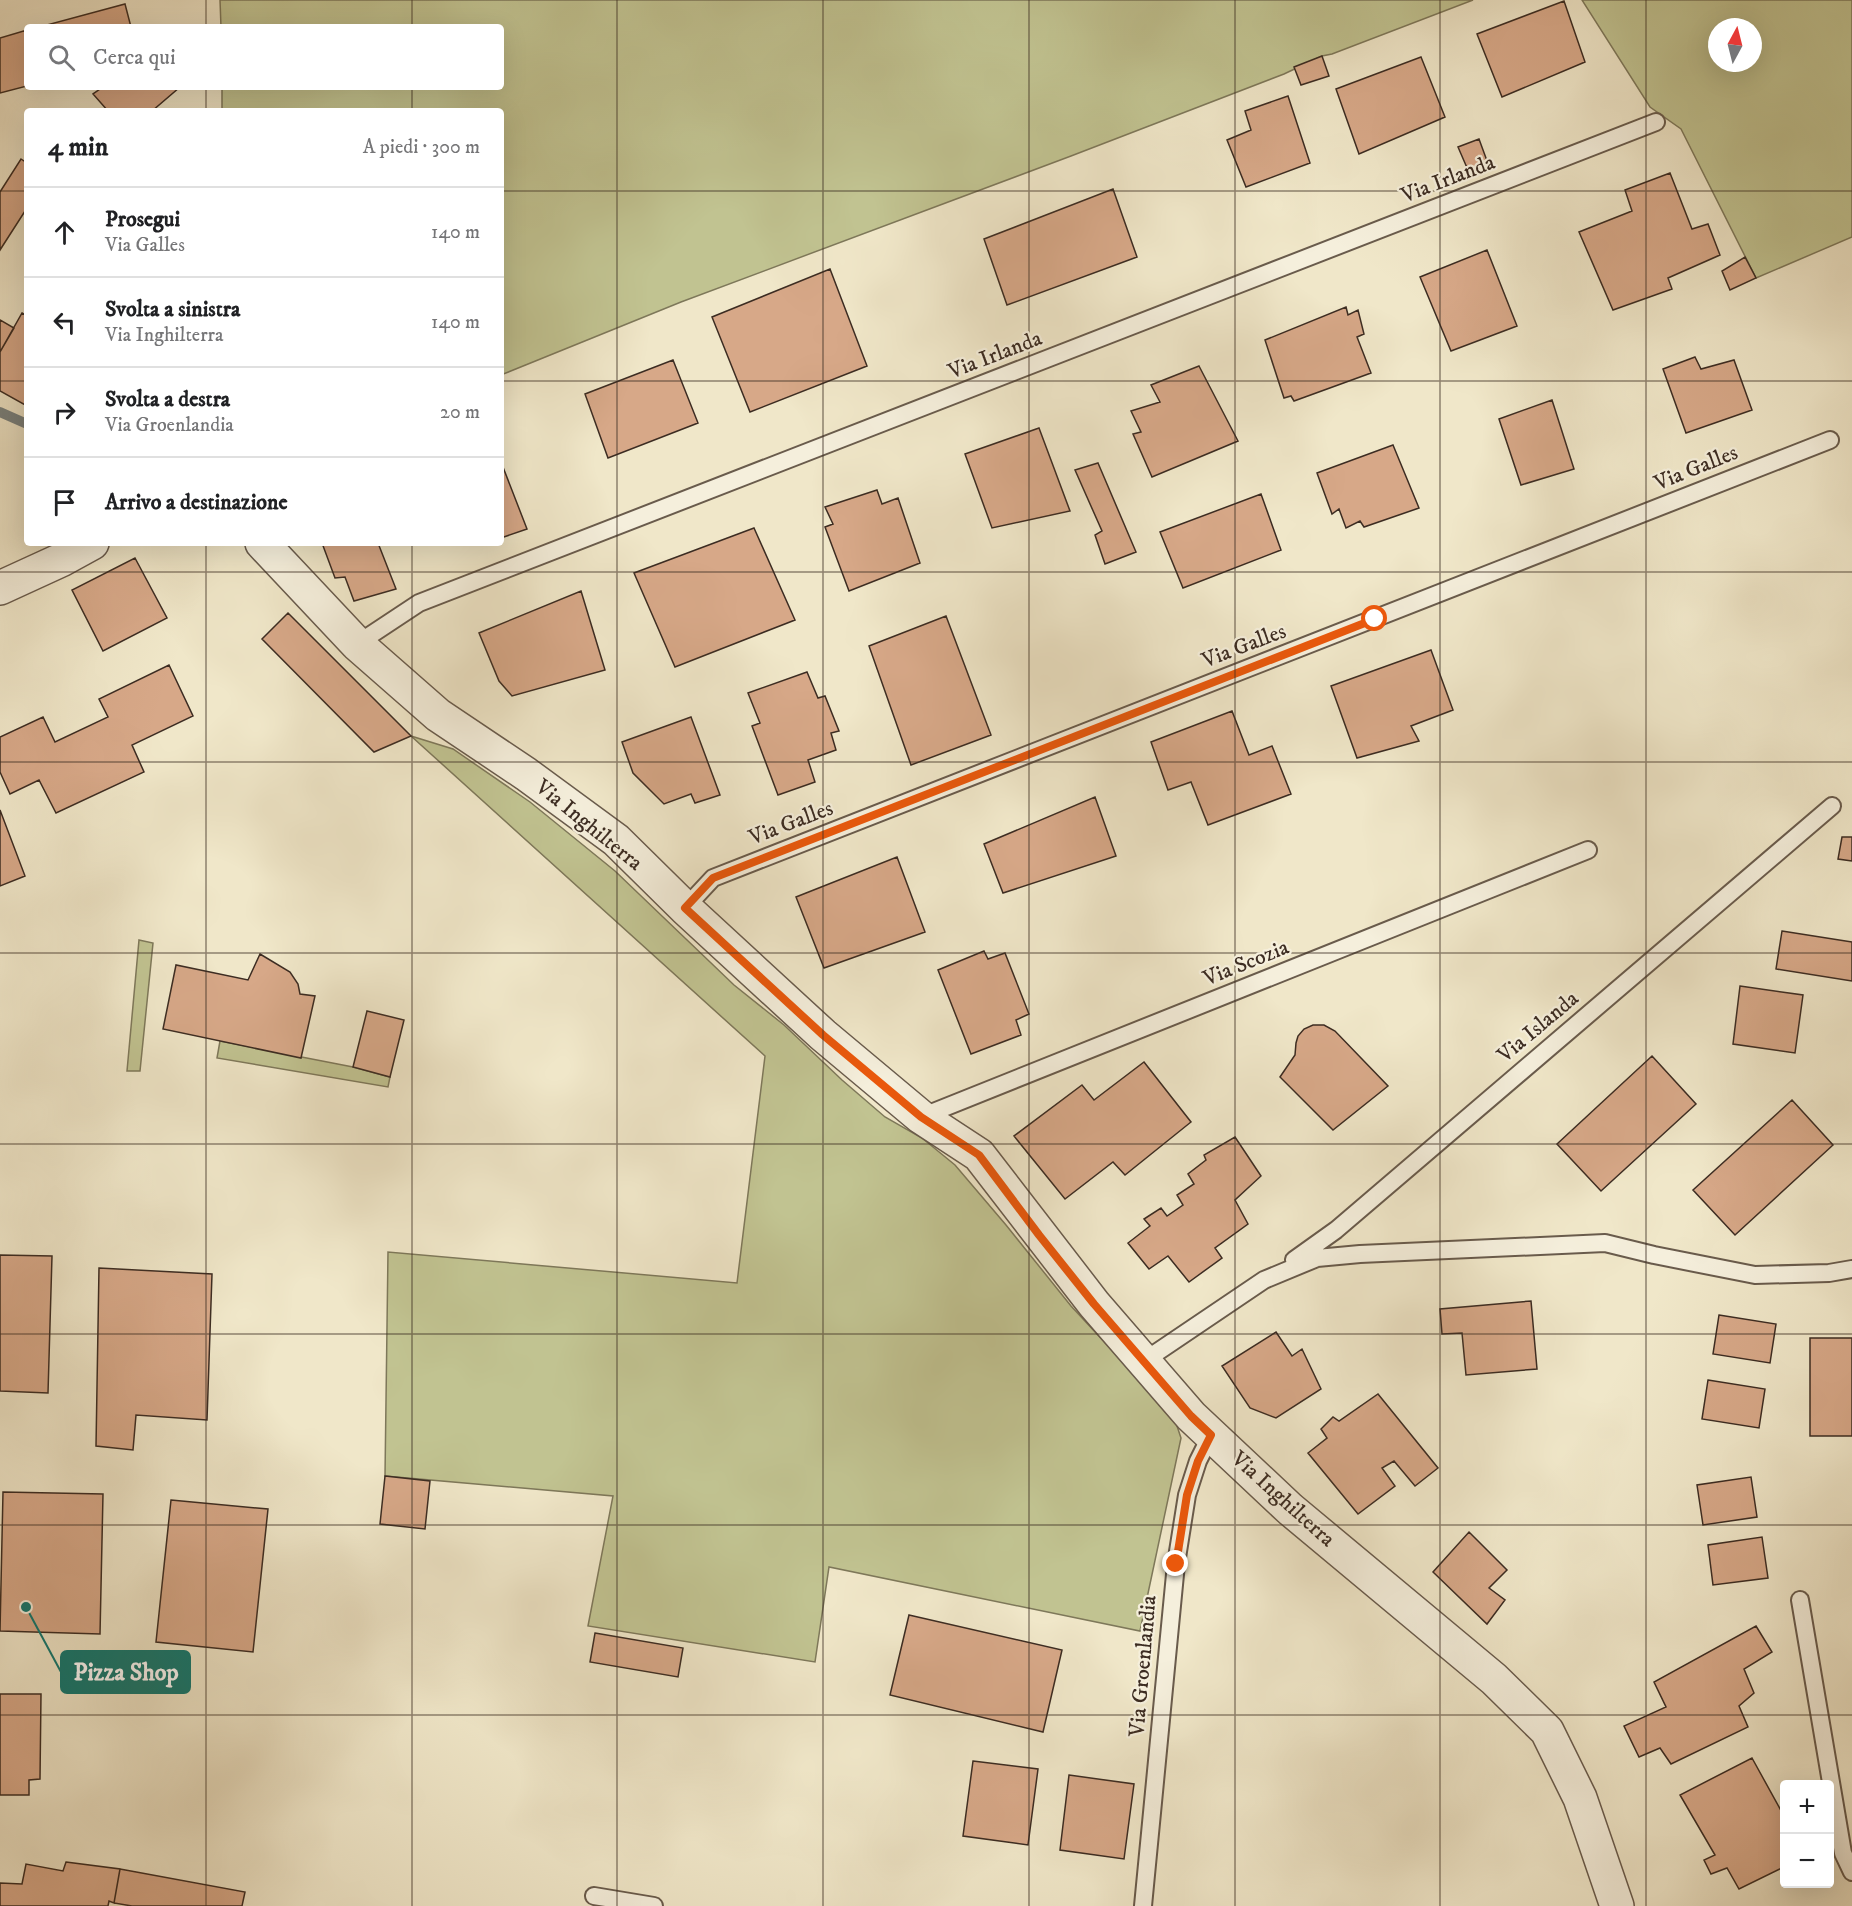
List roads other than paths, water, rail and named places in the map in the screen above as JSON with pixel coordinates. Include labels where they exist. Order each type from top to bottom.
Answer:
[{"type":"street","points":[[0,588],[87,546]]},
{"type":"street","name":"Via Inghilterra","points":[[265,546],[357,644],[438,715],[526,774],[616,840],[685,908],[823,1035],[921,1117],[979,1155],[1094,1304],[1191,1416],[1290,1509],[1494,1678],[1547,1731],[1580,1798],[1617,1906]]},
{"type":"lane","name":"Via Irlanda","points":[[357,644],[419,603],[1656,122]]},
{"type":"lane","name":"Via Galles","points":[[685,908],[713,878],[1830,440]]},
{"type":"lane","name":"Via Islanda","points":[[1270,1277],[1336,1230],[1832,806]]},
{"type":"lane","name":"Via Scozia","points":[[921,1117],[1588,850]]},
{"type":"lane","name":"Via Islanda","points":[[1143,1361],[1264,1280],[1317,1258],[1605,1243],[1755,1275],[1829,1273],[1852,1269]]},
{"type":"lane","name":"Via Groenlandia","points":[[1143,1906],[1176,1564],[1187,1495],[1198,1461],[1211,1435]]},
{"type":"lane","points":[[1800,1600],[1843,1853],[1852,1872]]},
{"type":"lane","points":[[594,1896],[654,1906]]},
{"type":"waterway","points":[[0,412],[24,423]]},
{"type":"place","name":"Pizza Shop","points":[[26,1607]]}]
